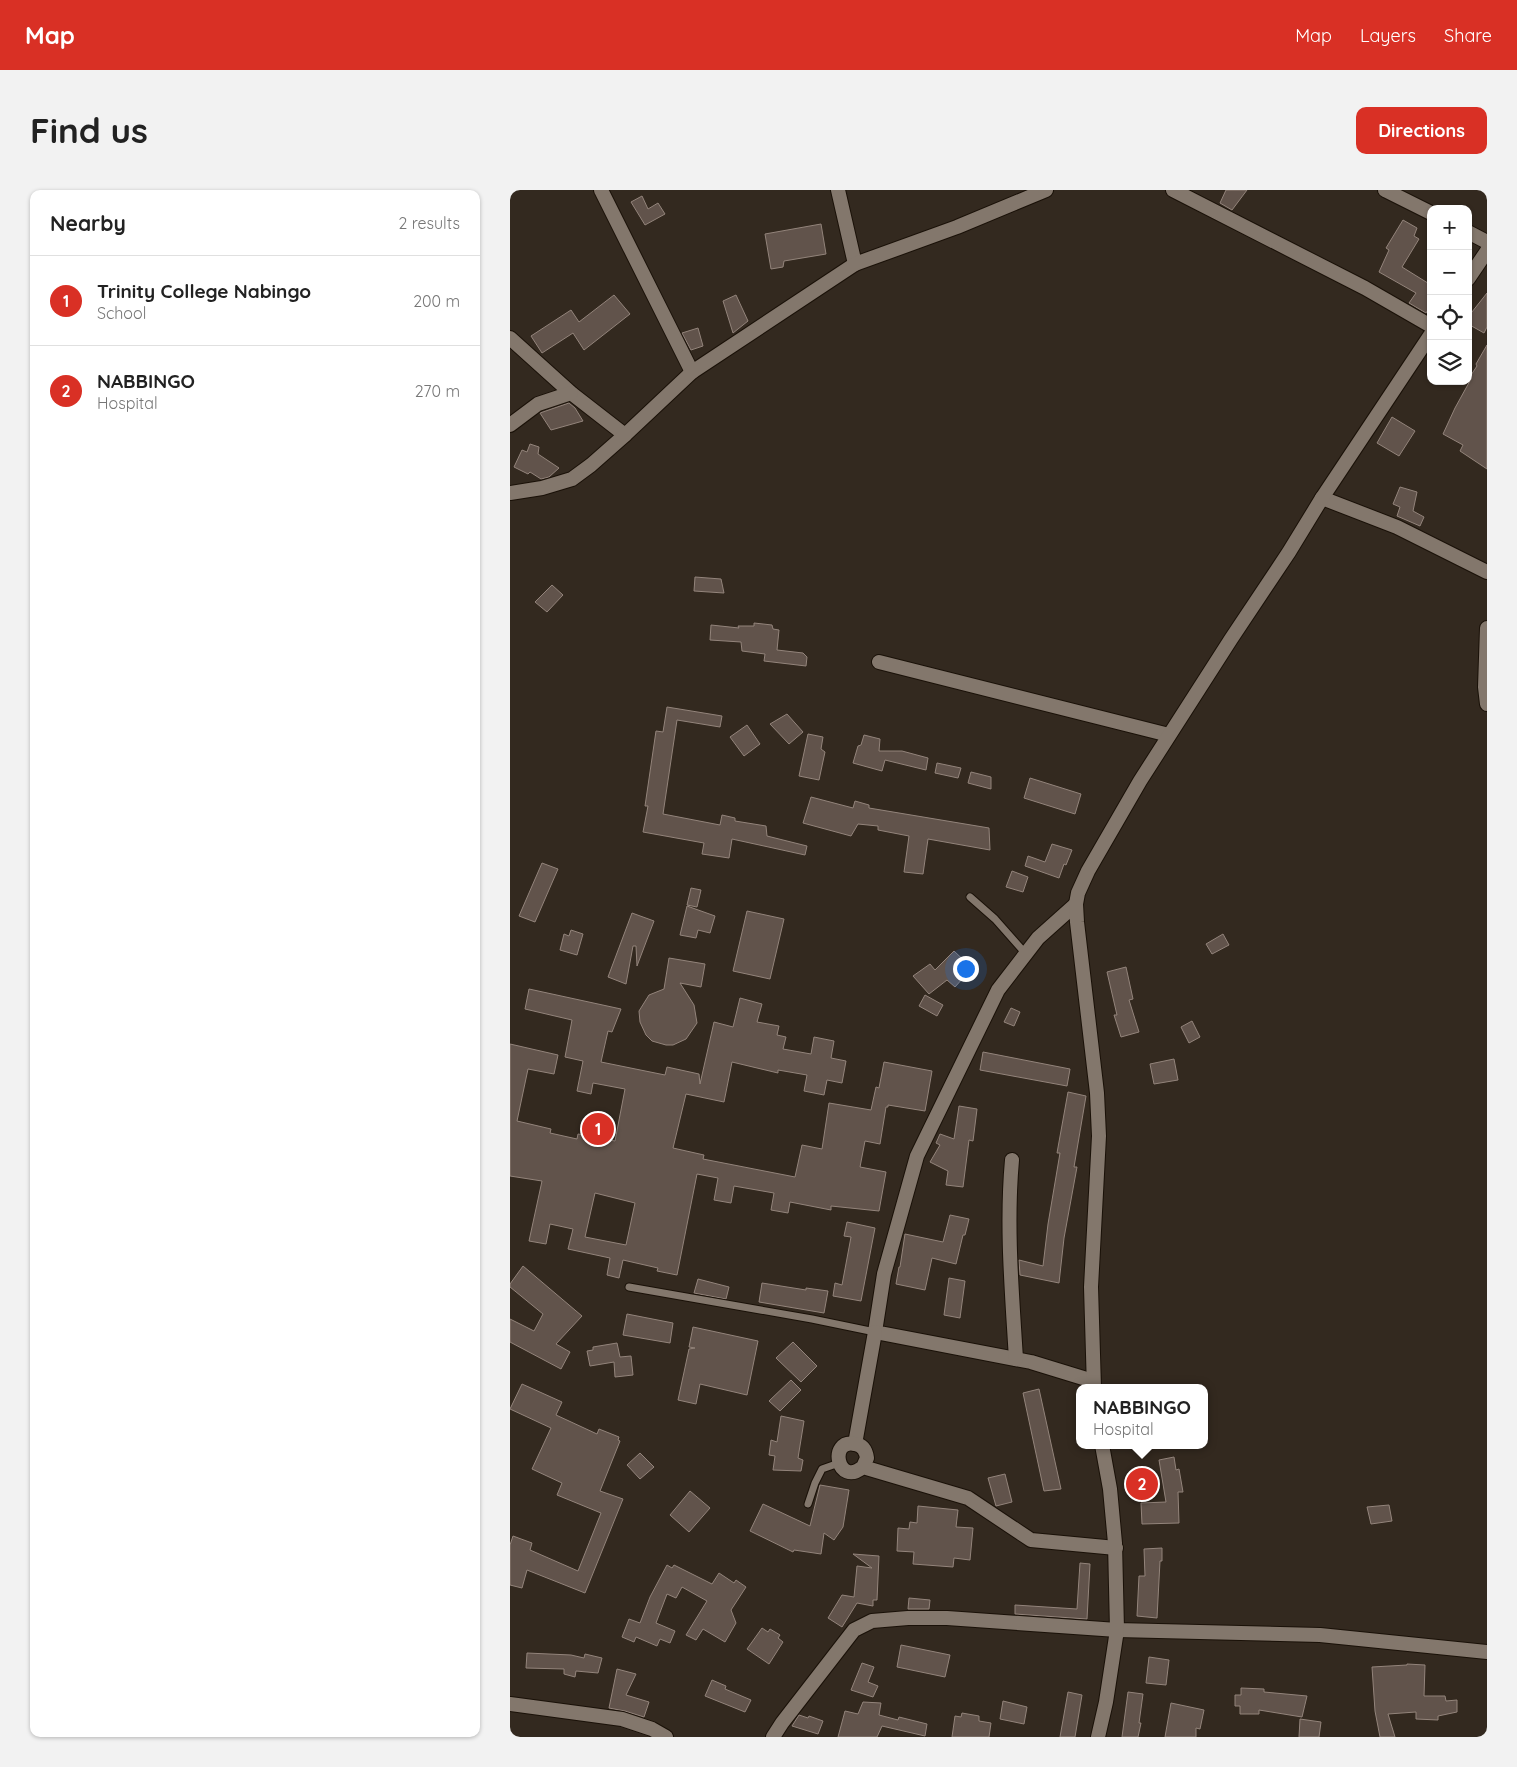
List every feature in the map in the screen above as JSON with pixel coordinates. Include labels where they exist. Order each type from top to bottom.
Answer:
[{"type":"street","points":[[601,190],[692,372]]},
{"type":"street","points":[[838,190],[854,264]]},
{"type":"street","points":[[510,493],[542,488],[572,479],[626,435],[692,372],[854,264],[957,227],[1046,190]]},
{"type":"street","points":[[1173,190],[1365,288],[1427,324]]},
{"type":"street","points":[[1385,190],[1427,211]]},
{"type":"street","points":[[1472,234],[1487,242]]},
{"type":"street","points":[[1472,273],[1487,251]]},
{"type":"street","points":[[510,338],[571,393],[626,435]]},
{"type":"street","points":[[875,1332],[1032,1362],[1094,1384],[1091,1287],[1099,1136],[1098,1093],[1076,904],[1078,893],[1088,871],[1140,780],[1289,552],[1322,498],[1427,340]]},
{"type":"street","points":[[510,425],[538,404],[571,393]]},
{"type":"street","points":[[1322,498],[1397,526],[1487,572]]},
{"type":"street","points":[[1487,628],[1485,687],[1487,704]]},
{"type":"street","points":[[879,662],[1169,735]]},
{"type":"street","points":[[855,1444],[884,1274],[917,1156],[998,990],[1038,938],[1076,904]]},
{"type":"street","points":[[1012,1160],[1009,1188],[1009,1236],[1016,1359]]},
{"type":"street","points":[[851,1443],[855,1444],[860,1446],[866,1453],[867,1458],[860,1470],[850,1472],[845,1470],[839,1463],[838,1454],[843,1447],[851,1443]]},
{"type":"street","points":[[1098,1737],[1106,1702],[1117,1630],[1116,1548],[1110,1489],[1103,1449]]},
{"type":"street","points":[[863,1467],[968,1498],[1031,1540],[1116,1548]]},
{"type":"street","points":[[773,1737],[854,1630],[872,1621],[908,1618],[947,1618],[1117,1630],[1320,1635],[1487,1652]]},
{"type":"street","points":[[510,1704],[622,1719],[652,1729],[666,1737]]},
{"type":"lane","points":[[970,896],[995,919],[1026,954]]},
{"type":"lane","points":[[629,1287],[875,1332]]},
{"type":"lane","points":[[808,1504],[822,1469],[839,1463]]},
{"type":"building","points":[[1226,190],[1247,190],[1232,210],[1220,203]]},
{"type":"building","points":[[642,196],[648,209],[658,203],[665,214],[645,225],[631,202]]},
{"type":"building","points":[[1403,220],[1417,228],[1414,236],[1419,239],[1402,267],[1427,283],[1426,313],[1409,303],[1416,293],[1379,272],[1389,250],[1386,248]]},
{"type":"building","points":[[821,224],[826,254],[784,261],[783,267],[771,269],[765,234]]},
{"type":"building","points":[[1487,293],[1487,327],[1484,333],[1472,326],[1472,312]]},
{"type":"building","points":[[614,295],[630,314],[584,350],[573,333],[542,353],[531,336],[571,310],[579,322]]},
{"type":"building","points":[[736,295],[748,321],[733,333],[723,301]]},
{"type":"building","points":[[698,328],[703,346],[691,350],[682,333]]},
{"type":"building","points":[[1487,345],[1487,469],[1460,451],[1463,445],[1443,434],[1468,385],[1472,385],[1472,374],[1477,366],[1476,364]]},
{"type":"building","points":[[569,403],[575,408],[583,421],[551,430],[540,413]]},
{"type":"building","points":[[1392,417],[1415,431],[1399,456],[1377,443]]},
{"type":"building","points":[[530,444],[539,447],[538,454],[559,468],[549,477],[541,479],[530,472],[528,474],[514,467],[522,450],[527,452]]},
{"type":"building","points":[[1400,487],[1417,492],[1413,511],[1424,517],[1420,526],[1397,516],[1400,507],[1393,504]]},
{"type":"building","points":[[695,577],[721,579],[724,593],[694,591]]},
{"type":"building","points":[[552,585],[563,595],[547,612],[535,602]]},
{"type":"building","points":[[754,623],[772,625],[773,629],[779,630],[777,650],[803,653],[807,657],[806,666],[764,661],[765,654],[742,651],[741,642],[710,640],[711,625],[739,628],[738,626],[754,626]]},
{"type":"building","points":[[667,707],[722,716],[720,727],[677,720],[663,814],[720,825],[722,815],[735,818],[735,821],[766,826],[767,836],[807,846],[805,855],[732,839],[729,858],[702,854],[704,843],[643,832],[648,806],[645,806],[656,731],[663,732]]},
{"type":"building","points":[[787,714],[803,732],[789,744],[770,724]]},
{"type":"building","points":[[747,725],[760,744],[744,756],[730,737]]},
{"type":"building","points":[[808,734],[823,737],[821,749],[825,752],[819,780],[799,776]]},
{"type":"building","points":[[864,735],[880,739],[879,751],[902,751],[928,758],[926,770],[885,760],[882,771],[853,763],[858,746],[861,745]]},
{"type":"building","points":[[937,763],[961,768],[958,778],[935,773]]},
{"type":"building","points":[[971,772],[991,777],[991,789],[968,783]]},
{"type":"building","points":[[1030,778],[1081,794],[1075,814],[1024,798]]},
{"type":"building","points":[[811,797],[853,808],[855,801],[869,805],[869,808],[989,828],[990,850],[928,839],[923,874],[904,872],[909,836],[878,830],[878,826],[858,824],[851,836],[803,823]]},
{"type":"building","points":[[1052,844],[1072,850],[1059,878],[1025,866],[1028,856],[1045,862]]},
{"type":"building","points":[[542,863],[558,869],[535,922],[519,916]]},
{"type":"building","points":[[1012,871],[1028,877],[1023,892],[1006,887]]},
{"type":"building","points":[[691,888],[701,890],[697,907],[687,905]]},
{"type":"building","points":[[687,906],[715,916],[710,933],[698,930],[696,938],[680,935]]},
{"type":"building","points":[[747,911],[784,919],[770,979],[733,971]]},
{"type":"building","points":[[632,913],[654,921],[637,966],[636,946],[633,946],[626,984],[608,977]]},
{"type":"building","points":[[571,930],[583,934],[577,955],[560,950],[564,934],[569,936]]},
{"type":"building","points":[[1223,934],[1229,945],[1212,954],[1206,944]]},
{"type":"building","points":[[954,951],[972,968],[955,987],[947,980],[929,994],[913,976],[930,964],[935,970]]},
{"type":"building","points":[[669,958],[705,964],[701,987],[680,983],[694,1005],[697,1023],[686,1039],[673,1045],[652,1041],[646,1035],[640,1022],[639,1011],[649,995],[664,989]]},
{"type":"building","points":[[1126,967],[1133,999],[1129,1000],[1139,1032],[1121,1037],[1114,1015],[1117,1015],[1107,972]]},
{"type":"building","points":[[529,989],[621,1009],[612,1032],[608,1031],[601,1062],[665,1075],[667,1067],[699,1074],[700,1084],[714,1022],[733,1027],[740,998],[762,1004],[757,1022],[779,1026],[777,1035],[786,1037],[783,1049],[811,1054],[814,1037],[834,1041],[831,1058],[846,1061],[842,1083],[827,1080],[824,1095],[804,1091],[807,1075],[778,1070],[778,1073],[732,1062],[724,1102],[686,1094],[673,1148],[704,1155],[703,1159],[795,1177],[802,1145],[822,1149],[829,1103],[871,1110],[876,1087],[879,1088],[884,1062],[932,1071],[925,1111],[888,1105],[886,1107],[880,1144],[865,1141],[860,1167],[886,1172],[879,1211],[831,1206],[831,1210],[790,1202],[788,1213],[771,1210],[774,1193],[734,1186],[731,1203],[714,1200],[718,1178],[697,1174],[677,1275],[657,1271],[658,1268],[623,1260],[619,1278],[607,1275],[610,1258],[568,1249],[573,1229],[550,1224],[546,1244],[529,1241],[542,1181],[510,1176],[510,1044],[558,1055],[554,1074],[528,1069],[517,1121],[551,1129],[550,1133],[577,1139],[578,1134],[615,1141],[625,1089],[593,1083],[591,1094],[577,1091],[583,1061],[565,1057],[572,1020],[525,1009]],"holes":[[[595,1193],[635,1203],[626,1245],[585,1237]]]},
{"type":"building","points":[[925,995],[943,1005],[937,1016],[919,1006]]},
{"type":"building","points":[[1011,1008],[1020,1012],[1014,1026],[1004,1022]]},
{"type":"building","points":[[1192,1021],[1200,1037],[1189,1043],[1181,1027]]},
{"type":"building","points":[[983,1052],[1070,1069],[1067,1086],[980,1070]]},
{"type":"building","points":[[1174,1059],[1178,1080],[1154,1084],[1150,1064]]},
{"type":"building","points":[[1068,1092],[1086,1096],[1074,1167],[1077,1167],[1064,1238],[1059,1283],[1020,1275],[1019,1260],[1043,1266],[1060,1153],[1057,1153]]},
{"type":"building","points":[[959,1106],[977,1109],[973,1141],[969,1140],[963,1187],[946,1185],[948,1171],[930,1162],[940,1145],[936,1143],[940,1134],[954,1139]]},
{"type":"building","points":[[950,1215],[969,1219],[956,1264],[932,1258],[925,1290],[896,1284],[905,1234],[943,1242]]},
{"type":"building","points":[[847,1222],[875,1228],[861,1301],[833,1296],[835,1283],[842,1285],[851,1237],[844,1236]]},
{"type":"building","points":[[523,1266],[582,1316],[556,1344],[570,1352],[561,1369],[510,1342],[510,1319],[534,1331],[543,1314],[510,1287],[510,1284]]},
{"type":"building","points":[[949,1278],[965,1281],[960,1318],[944,1315]]},
{"type":"building","points":[[698,1279],[729,1287],[726,1299],[694,1293]]},
{"type":"building","points":[[762,1283],[806,1290],[806,1288],[828,1291],[824,1313],[759,1302]]},
{"type":"building","points":[[627,1314],[673,1323],[670,1343],[623,1335]]},
{"type":"building","points":[[693,1327],[758,1341],[747,1395],[700,1384],[696,1404],[678,1400],[689,1349],[695,1348],[689,1347]]},
{"type":"building","points":[[793,1342],[817,1366],[801,1382],[776,1358]]},
{"type":"building","points":[[617,1343],[620,1357],[631,1356],[633,1375],[615,1377],[614,1362],[590,1366],[587,1351],[593,1350],[593,1347]]},
{"type":"building","points":[[791,1380],[801,1390],[780,1411],[769,1401]]},
{"type":"building","points":[[522,1384],[562,1402],[556,1415],[597,1434],[599,1429],[619,1437],[618,1440],[620,1441],[600,1491],[623,1499],[585,1593],[527,1570],[522,1588],[510,1585],[510,1545],[513,1536],[532,1543],[530,1550],[578,1571],[601,1513],[557,1495],[562,1483],[532,1469],[551,1428],[510,1409]]},
{"type":"building","points":[[1039,1389],[1061,1489],[1044,1491],[1023,1393]]},
{"type":"building","points":[[781,1416],[804,1421],[798,1458],[803,1460],[801,1471],[773,1470],[775,1456],[769,1455],[771,1440],[777,1442]]},
{"type":"building","points":[[640,1453],[654,1467],[640,1479],[627,1465]]},
{"type":"building","points":[[1174,1457],[1176,1470],[1179,1469],[1183,1492],[1178,1492],[1179,1523],[1142,1524],[1141,1503],[1166,1502],[1159,1460]]},
{"type":"building","points":[[1005,1474],[1012,1502],[996,1506],[988,1478]]},
{"type":"building","points":[[820,1485],[849,1490],[843,1527],[834,1540],[824,1533],[821,1554],[794,1550],[793,1552],[750,1531],[763,1504],[810,1526]]},
{"type":"building","points":[[690,1491],[710,1508],[689,1532],[670,1515]]},
{"type":"building","points":[[1389,1505],[1392,1521],[1371,1524],[1367,1507]]},
{"type":"building","points":[[918,1506],[958,1510],[956,1527],[973,1528],[970,1560],[954,1558],[953,1567],[913,1564],[914,1552],[897,1551],[898,1528],[909,1529],[910,1522],[917,1523]]},
{"type":"building","points":[[1162,1548],[1157,1618],[1137,1616],[1139,1576],[1145,1576],[1144,1549]]},
{"type":"building","points":[[853,1554],[879,1556],[877,1600],[873,1600],[873,1606],[857,1603],[842,1627],[828,1618],[842,1595],[854,1597],[857,1566],[872,1568]]},
{"type":"building","points":[[1080,1563],[1090,1564],[1087,1619],[1015,1614],[1015,1605],[1077,1609]]},
{"type":"building","points":[[667,1565],[672,1568],[674,1565],[712,1584],[719,1573],[734,1583],[736,1580],[746,1587],[731,1610],[736,1623],[725,1642],[703,1629],[696,1640],[686,1635],[707,1601],[682,1587],[676,1598],[667,1594],[656,1623],[675,1631],[670,1643],[660,1639],[657,1646],[636,1637],[634,1642],[622,1637],[629,1619],[640,1623],[650,1597]]},
{"type":"building","points":[[909,1598],[930,1600],[929,1609],[908,1609]]},
{"type":"building","points":[[762,1628],[768,1632],[770,1629],[780,1635],[778,1638],[783,1642],[769,1664],[747,1649]]},
{"type":"building","points":[[901,1645],[950,1655],[945,1677],[897,1667]]},
{"type":"building","points":[[527,1653],[571,1655],[584,1658],[585,1654],[602,1658],[598,1673],[576,1671],[575,1677],[564,1674],[564,1669],[526,1668]]},
{"type":"building","points":[[1149,1657],[1169,1660],[1166,1685],[1146,1683]]},
{"type":"building","points":[[862,1663],[874,1667],[868,1682],[878,1686],[873,1697],[851,1690]]},
{"type":"building","points":[[1407,1664],[1425,1665],[1424,1696],[1445,1696],[1446,1701],[1457,1700],[1457,1712],[1438,1716],[1438,1720],[1416,1719],[1416,1712],[1388,1714],[1395,1737],[1380,1737],[1375,1711],[1372,1667]]},
{"type":"building","points":[[617,1669],[636,1674],[626,1695],[649,1702],[644,1717],[609,1708]]},
{"type":"building","points":[[712,1680],[726,1686],[725,1689],[751,1700],[745,1712],[705,1696]]},
{"type":"building","points":[[1241,1688],[1264,1689],[1264,1692],[1307,1696],[1302,1717],[1259,1710],[1259,1714],[1240,1714],[1240,1706],[1235,1706],[1235,1695],[1241,1695]]},
{"type":"building","points":[[1068,1692],[1082,1695],[1075,1737],[1060,1737]]},
{"type":"building","points":[[1128,1692],[1143,1694],[1138,1737],[1122,1737]]},
{"type":"building","points":[[1003,1701],[1027,1707],[1024,1724],[1000,1719]]},
{"type":"building","points":[[863,1702],[881,1703],[879,1715],[898,1720],[899,1717],[927,1724],[925,1736],[882,1726],[877,1737],[838,1737],[845,1711],[858,1714]]},
{"type":"building","points":[[1171,1703],[1204,1710],[1200,1729],[1196,1728],[1196,1737],[1165,1737]]},
{"type":"building","points":[[962,1713],[979,1716],[979,1721],[991,1723],[989,1737],[952,1737],[955,1716],[961,1717]]},
{"type":"building","points":[[799,1715],[823,1721],[818,1734],[792,1726]]},
{"type":"building","points":[[1300,1719],[1321,1722],[1319,1737],[1299,1737]]},
{"type":"place","name":"Trinity College Nabingo","points":[[598,1129]]},
{"type":"place","name":"NABBINGO","points":[[1142,1484]]}]
